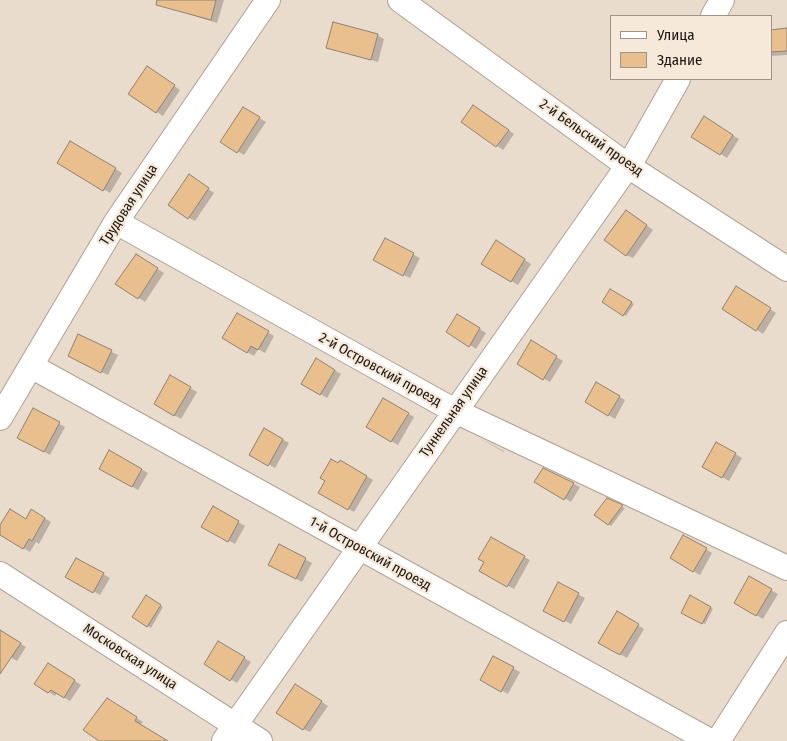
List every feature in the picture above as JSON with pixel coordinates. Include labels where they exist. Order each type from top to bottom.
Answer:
[{"type":"street","name":"Трудовая улица","points":[[0,418],[116,222],[268,0]]},
{"type":"street","name":"2-й Бельский проезд","points":[[400,0],[628,166],[787,269]]},
{"type":"street","points":[[714,15],[722,0]]},
{"type":"street","name":"Туннельная улица","points":[[229,733],[628,166],[677,80]]},
{"type":"street","name":"2-й Островский проезд","points":[[116,222],[455,411],[787,568]]},
{"type":"street","name":"1-й Островский проезд","points":[[30,366],[710,741]]},
{"type":"street","name":"Московская улица","points":[[0,574],[229,733],[260,741]]},
{"type":"street","points":[[718,741],[787,633]]},
{"type":"building","points":[[157,0],[216,0],[211,20],[156,5]]},
{"type":"building","points":[[333,22],[378,34],[371,60],[326,48]]},
{"type":"building","points":[[787,28],[787,51],[772,52],[772,30]]},
{"type":"building","points":[[147,66],[175,85],[156,113],[128,94]]},
{"type":"building","points":[[473,105],[509,130],[496,147],[461,122]]},
{"type":"building","points":[[243,107],[260,117],[237,153],[220,142]]},
{"type":"building","points":[[704,116],[733,135],[720,155],[691,137]]},
{"type":"building","points":[[70,141],[116,168],[103,191],[57,163]]},
{"type":"building","points":[[189,174],[209,188],[188,219],[168,205]]},
{"type":"building","points":[[626,210],[647,225],[626,256],[604,240]]},
{"type":"building","points":[[385,238],[414,253],[403,276],[373,260]]},
{"type":"building","points":[[496,240],[525,259],[511,282],[481,264]]},
{"type":"building","points":[[136,254],[158,268],[138,299],[115,284]]},
{"type":"building","points":[[736,286],[771,308],[756,331],[722,309]]},
{"type":"building","points":[[610,289],[632,302],[623,316],[602,302]]},
{"type":"building","points":[[237,313],[269,331],[258,350],[251,346],[247,353],[222,338]]},
{"type":"building","points":[[457,314],[480,328],[469,347],[446,332]]},
{"type":"building","points":[[78,334],[112,350],[101,373],[68,356]]},
{"type":"building","points":[[531,340],[557,356],[543,380],[517,364]]},
{"type":"building","points":[[316,358],[335,370],[320,395],[301,384]]},
{"type":"building","points":[[170,375],[191,387],[174,416],[154,404]]},
{"type":"building","points":[[596,382],[620,396],[608,416],[585,402]]},
{"type":"building","points":[[383,398],[409,413],[391,442],[366,427]]},
{"type":"building","points":[[33,408],[60,422],[44,452],[17,438]]},
{"type":"building","points":[[264,428],[283,439],[268,466],[249,455]]},
{"type":"building","points":[[716,442],[736,453],[722,478],[702,467]]},
{"type":"building","points":[[109,450],[142,469],[132,487],[99,469]]},
{"type":"building","points":[[331,459],[338,463],[340,460],[367,476],[348,510],[318,493],[325,481],[320,478]]},
{"type":"building","points":[[543,468],[574,483],[564,500],[534,482]]},
{"type":"building","points":[[607,498],[623,505],[608,525],[594,515]]},
{"type":"building","points":[[213,506],[239,521],[228,542],[201,527]]},
{"type":"building","points":[[10,509],[26,519],[31,509],[45,518],[32,541],[29,539],[23,549],[0,535],[0,525]]},
{"type":"building","points":[[683,535],[707,548],[693,572],[670,558]]},
{"type":"building","points":[[491,537],[525,556],[507,587],[479,571],[484,562],[478,559]]},
{"type":"building","points":[[279,544],[306,558],[296,579],[268,565]]},
{"type":"building","points":[[76,558],[104,573],[93,593],[65,577]]},
{"type":"building","points":[[749,576],[772,589],[756,616],[734,603]]},
{"type":"building","points":[[558,582],[579,593],[564,622],[543,611]]},
{"type":"building","points":[[146,595],[161,605],[147,627],[132,617]]},
{"type":"building","points":[[690,595],[711,607],[702,624],[681,613]]},
{"type":"building","points":[[617,611],[639,624],[620,655],[598,643]]},
{"type":"building","points":[[0,630],[21,643],[0,674]]},
{"type":"building","points":[[218,641],[245,657],[230,681],[204,664]]},
{"type":"building","points":[[493,656],[514,667],[501,692],[480,680]]},
{"type":"building","points":[[48,663],[75,680],[64,698],[51,690],[48,693],[34,684]]},
{"type":"building","points":[[295,684],[322,701],[303,730],[276,713]]},
{"type":"building","points":[[107,698],[137,717],[135,721],[168,741],[99,741],[83,730]]}]
